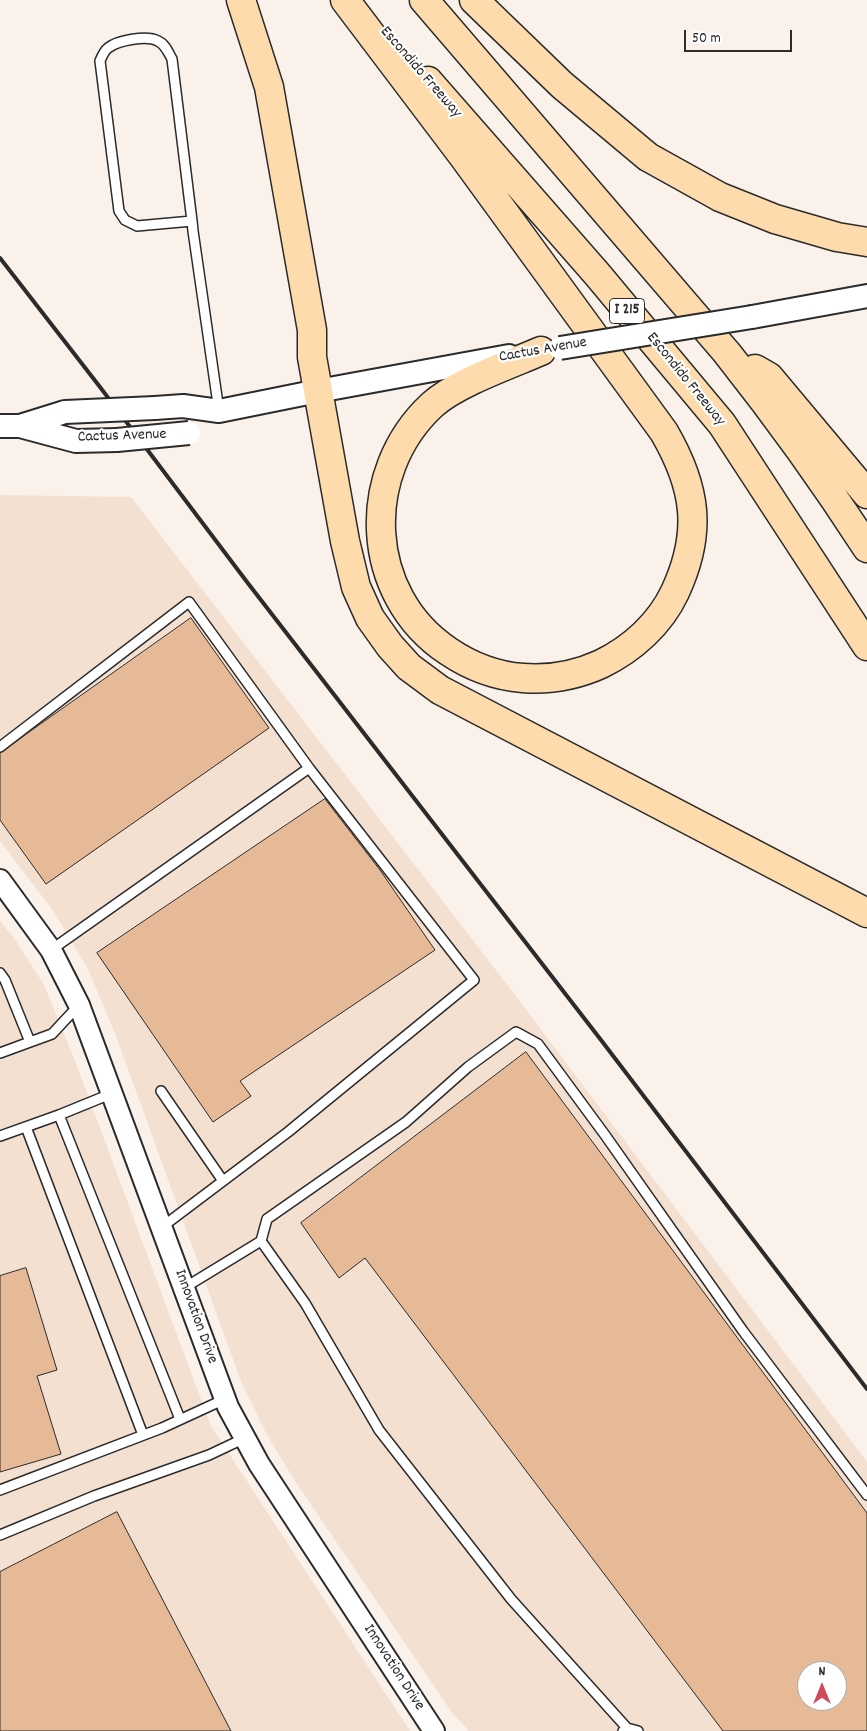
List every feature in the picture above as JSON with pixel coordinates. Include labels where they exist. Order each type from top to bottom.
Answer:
[{"type":"highway","points":[[241,0],[269,87],[312,330],[312,357],[345,541],[356,587],[370,618],[390,646],[409,667],[448,695],[867,913]]},
{"type":"highway","points":[[345,0],[463,156],[664,432],[677,454],[686,476],[692,500],[690,549],[683,575],[673,598],[661,617],[632,645],[614,658],[590,669],[575,673],[536,679],[503,676],[479,668],[437,644],[419,627],[403,606],[384,559],[381,539],[381,506],[386,481],[396,454],[406,436],[432,405],[476,379],[550,349]]},
{"type":"highway","name":"Escondido Freeway","points":[[355,0],[597,274],[722,424],[867,646]]},
{"type":"highway","points":[[424,0],[728,353],[819,476],[867,548]]},
{"type":"highway","points":[[474,0],[562,84],[648,157],[720,197],[775,219],[837,237],[867,242]]},
{"type":"highway","points":[[728,353],[769,376],[867,494]]},
{"type":"main road","name":"Cactus Avenue","points":[[10,426],[65,412],[183,406],[219,411],[550,349],[752,317],[867,296]]},
{"type":"main road","name":"Cactus Avenue","points":[[10,426],[76,441],[133,439],[189,433],[219,411]]},
{"type":"street","name":"Innovation Drive","points":[[0,880],[52,950],[79,1005],[225,1399],[259,1464],[434,1731]]},
{"type":"lane","points":[[192,221],[137,226],[125,220],[119,210],[100,61],[106,49],[115,43],[147,37],[158,41],[166,47],[172,59],[192,221],[219,411]]},
{"type":"lane","points":[[0,747],[189,602],[309,768],[474,980],[288,1132],[162,1227]]},
{"type":"lane","points":[[52,950],[309,768]]},
{"type":"lane","points":[[0,973],[5,980],[30,1042]]},
{"type":"lane","points":[[0,1053],[52,1034],[79,1005]]},
{"type":"lane","points":[[184,1288],[261,1241],[267,1219],[406,1122],[468,1067],[516,1032],[538,1044],[605,1135],[743,1331],[867,1495]]},
{"type":"lane","points":[[161,1091],[223,1181]]},
{"type":"lane","points":[[0,1136],[113,1093]]},
{"type":"lane","points":[[59,1115],[180,1419]]},
{"type":"lane","points":[[26,1127],[143,1435]]},
{"type":"lane","points":[[261,1241],[305,1303],[379,1430],[511,1599],[625,1730],[638,1731]]},
{"type":"lane","points":[[0,1490],[143,1435],[225,1399]]},
{"type":"lane","points":[[0,1534],[94,1496],[209,1455],[245,1438]]},
{"type":"shaded area","points":[[0,495],[131,497],[512,991],[867,1462],[867,1731],[469,1731],[453,1714],[293,1478],[266,1433],[242,1384],[116,1036],[88,969],[54,912],[0,841]]},
{"type":"shaded area","points":[[0,921],[14,938],[44,985],[74,1058],[211,1426],[410,1731],[0,1731]]},
{"type":"building","points":[[191,618],[269,728],[46,884],[0,820],[0,753]]},
{"type":"building","points":[[325,799],[380,870],[435,950],[240,1081],[251,1096],[213,1122],[97,953]]},
{"type":"building","points":[[526,1052],[867,1513],[867,1731],[723,1731],[365,1258],[339,1278],[301,1223]]},
{"type":"building","points":[[26,1268],[57,1370],[37,1376],[61,1454],[0,1472],[0,1276]]},
{"type":"building","points":[[117,1512],[231,1731],[0,1731],[0,1572]]},
{"type":"railway","points":[[0,258],[867,1389]]}]
